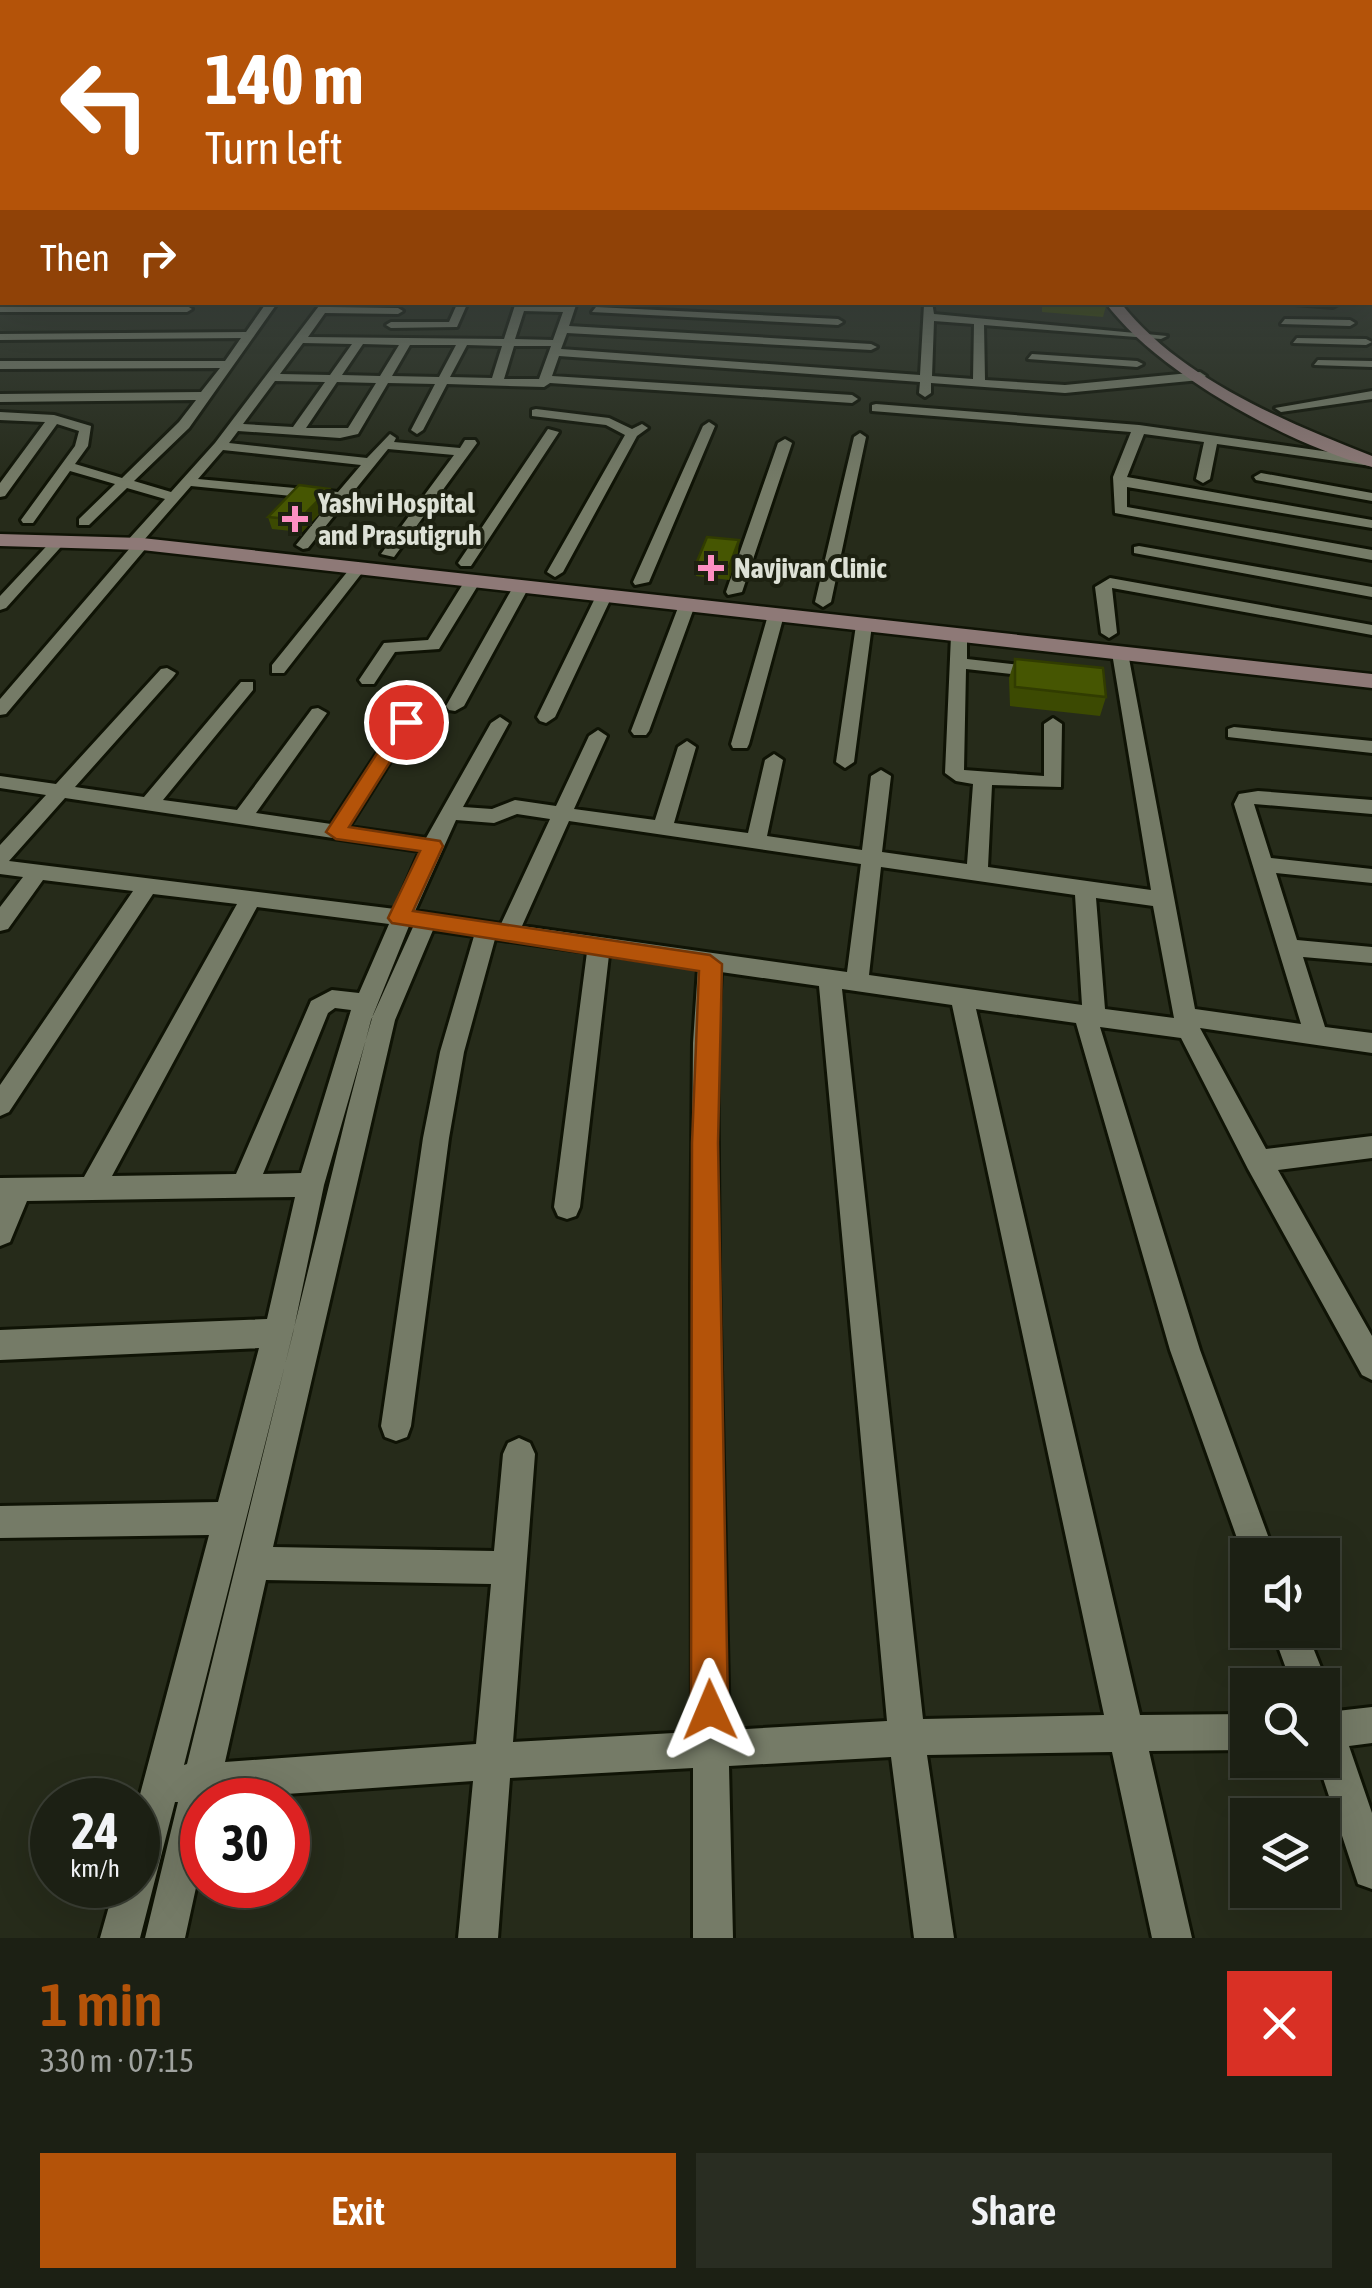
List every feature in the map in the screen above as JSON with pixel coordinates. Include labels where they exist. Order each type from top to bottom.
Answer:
[{"type":"main road","points":[[1115,305],[1139,334],[1200,376],[1302,433],[1371,462]]},
{"type":"main road","points":[[1134,305],[1162,336],[1218,374],[1372,451]]},
{"type":"main road","points":[[0,522],[84,522],[140,539],[357,569],[555,572],[823,602],[1372,681]]},
{"type":"main road","points":[[0,540],[140,539],[302,545],[389,554],[521,587],[959,636],[1372,662]]},
{"type":"street","points":[[84,522],[172,438],[271,305]]},
{"type":"street","points":[[391,325],[453,325],[462,305]]},
{"type":"street","points":[[497,382],[520,305],[571,306],[546,379]]},
{"type":"street","points":[[688,389],[718,305]]},
{"type":"street","points":[[926,412],[930,305]]},
{"type":"street","points":[[1334,305],[1369,346]]},
{"type":"street","points":[[0,310],[29,306],[190,306]]},
{"type":"street","points":[[2,331],[29,306]]},
{"type":"street","points":[[36,376],[108,306]]},
{"type":"street","points":[[127,375],[190,306]]},
{"type":"street","points":[[0,710],[220,446],[325,306],[401,307],[382,341]]},
{"type":"street","points":[[596,310],[838,322]]},
{"type":"street","points":[[929,317],[979,321],[1001,318],[1162,336]]},
{"type":"street","points":[[979,321],[979,382]]},
{"type":"street","points":[[1285,322],[1350,323]]},
{"type":"street","points":[[562,329],[870,347]]},
{"type":"street","points":[[2,331],[249,335]]},
{"type":"street","points":[[1029,331],[1035,387]]},
{"type":"street","points":[[299,340],[508,343],[697,362],[1065,389],[1200,376]]},
{"type":"street","points":[[296,431],[360,341]]},
{"type":"street","points":[[1297,341],[1369,346]]},
{"type":"street","points":[[234,427],[353,431],[406,342]]},
{"type":"street","points":[[417,430],[463,342]]},
{"type":"street","points":[[1032,357],[1138,364]]},
{"type":"street","points":[[1318,363],[1372,364]]},
{"type":"street","points":[[0,365],[226,364]]},
{"type":"street","points":[[272,377],[537,384],[546,379],[852,398]]},
{"type":"street","points":[[25,386],[7,398],[0,414],[82,425]]},
{"type":"street","points":[[82,425],[117,386]]},
{"type":"street","points":[[1065,389],[1070,423]]},
{"type":"street","points":[[1281,408],[1372,395]]},
{"type":"street","points":[[7,398],[204,396]]},
{"type":"street","points":[[876,408],[1139,429],[1371,462]]},
{"type":"street","points":[[536,413],[609,422],[637,431],[555,572]]},
{"type":"street","points":[[0,493],[54,419]]},
{"type":"street","points":[[28,520],[86,436],[82,425]]},
{"type":"street","points":[[640,582],[710,426]]},
{"type":"street","points":[[1139,429],[1120,482],[1118,506],[1126,513],[1372,555]]},
{"type":"street","points":[[368,680],[390,647],[432,645],[469,572],[553,432]]},
{"type":"street","points":[[823,602],[860,437]]},
{"type":"street","points":[[1203,479],[1211,439]]},
{"type":"street","points":[[302,545],[387,442],[467,448],[389,554]]},
{"type":"street","points":[[734,592],[785,443]]},
{"type":"street","points":[[220,446],[370,462]]},
{"type":"street","points":[[67,466],[174,497]]},
{"type":"street","points":[[1261,477],[1372,497]]},
{"type":"street","points":[[188,482],[342,497]]},
{"type":"street","points":[[1120,482],[1372,524]]},
{"type":"street","points":[[1,603],[61,539]]},
{"type":"street","points":[[1140,550],[1372,592]]},
{"type":"street","points":[[278,669],[357,569]]},
{"type":"street","points":[[1372,630],[1110,582],[1104,587],[1115,643],[1117,681],[1188,1023],[1257,1161],[1372,1365]]},
{"type":"street","points":[[455,706],[521,587]]},
{"type":"street","points":[[546,717],[604,596]]},
{"type":"street","points":[[640,731],[687,606]]},
{"type":"street","points":[[740,744],[776,615]]},
{"type":"street","points":[[845,762],[864,625]]},
{"type":"street","points":[[959,636],[952,767],[963,777],[1054,783],[1053,724]]},
{"type":"street","points":[[957,663],[1051,674]]},
{"type":"street","points":[[0,858],[168,673]]},
{"type":"street","points":[[149,804],[247,686]]},
{"type":"street","points":[[242,818],[318,713]]},
{"type":"street","points":[[336,832],[406,722]]},
{"type":"street","points":[[200,1778],[383,1020],[432,846],[500,722]]},
{"type":"street","points":[[1234,733],[1372,747]]},
{"type":"street","points":[[396,1426],[436,1138],[452,1052],[497,933],[564,813],[598,736]]},
{"type":"street","points":[[662,828],[687,747]]},
{"type":"street","points":[[756,841],[774,760]]},
{"type":"street","points":[[881,776],[874,858],[844,982],[907,1739],[934,1938]]},
{"type":"street","points":[[977,873],[983,779]]},
{"type":"street","points":[[0,782],[432,846]]},
{"type":"street","points":[[1316,1035],[1244,804],[1246,799],[1372,807]]},
{"type":"street","points":[[451,813],[494,816],[516,807],[1164,900]]},
{"type":"street","points":[[1262,864],[1372,876]]},
{"type":"street","points":[[0,867],[413,920],[1090,1016],[1372,1042]]},
{"type":"street","points":[[0,924],[38,872]]},
{"type":"street","points":[[0,1104],[148,886]]},
{"type":"street","points":[[1085,888],[1090,1016],[1185,1350],[1254,1538]]},
{"type":"street","points":[[91,1189],[250,899]]},
{"type":"street","points":[[180,1784],[160,1785],[278,1333],[311,1185],[366,1003],[413,920]]},
{"type":"street","points":[[1288,946],[1372,955]]},
{"type":"street","points":[[566,1207],[599,948]]},
{"type":"street","points":[[710,964],[705,1123],[713,1938]]},
{"type":"street","points":[[962,998],[1172,1938]]},
{"type":"street","points":[[244,1186],[319,1007],[332,999],[366,1003]]},
{"type":"street","points":[[1257,1161],[1372,1146]]},
{"type":"street","points":[[0,1234],[10,1190],[311,1185]]},
{"type":"street","points":[[0,1345],[278,1333]]},
{"type":"street","points":[[478,1938],[519,1454]]},
{"type":"street","points":[[0,1522],[230,1518]]},
{"type":"street","points":[[252,1563],[512,1568]]},
{"type":"street","points":[[1340,1725],[1372,1724]]},
{"type":"street","points":[[266,1778],[494,1761],[907,1739],[1230,1732]]},
{"type":"street","points":[[1340,1774],[1372,1870]]},
{"type":"street","points":[[165,1938],[180,1870]]},
{"type":"street","points":[[120,1938],[128,1908]]},
{"type":"building","points":[[299,485],[329,489],[299,520],[268,517]]},
{"type":"building","points":[[707,537],[739,540],[729,567],[696,564]]},
{"type":"building","points":[[1015,659],[1103,668],[1106,697],[1015,687]]},
{"type":"place","name":"Yashvi Hospital and Prasutigruh","points":[[295,519]]},
{"type":"place","name":"Navjivan Clinic","points":[[711,568]]},
{"type":"route","points":[[406,722],[336,832],[432,846],[399,918],[710,964],[705,1044],[705,1280],[710,1710]]}]
